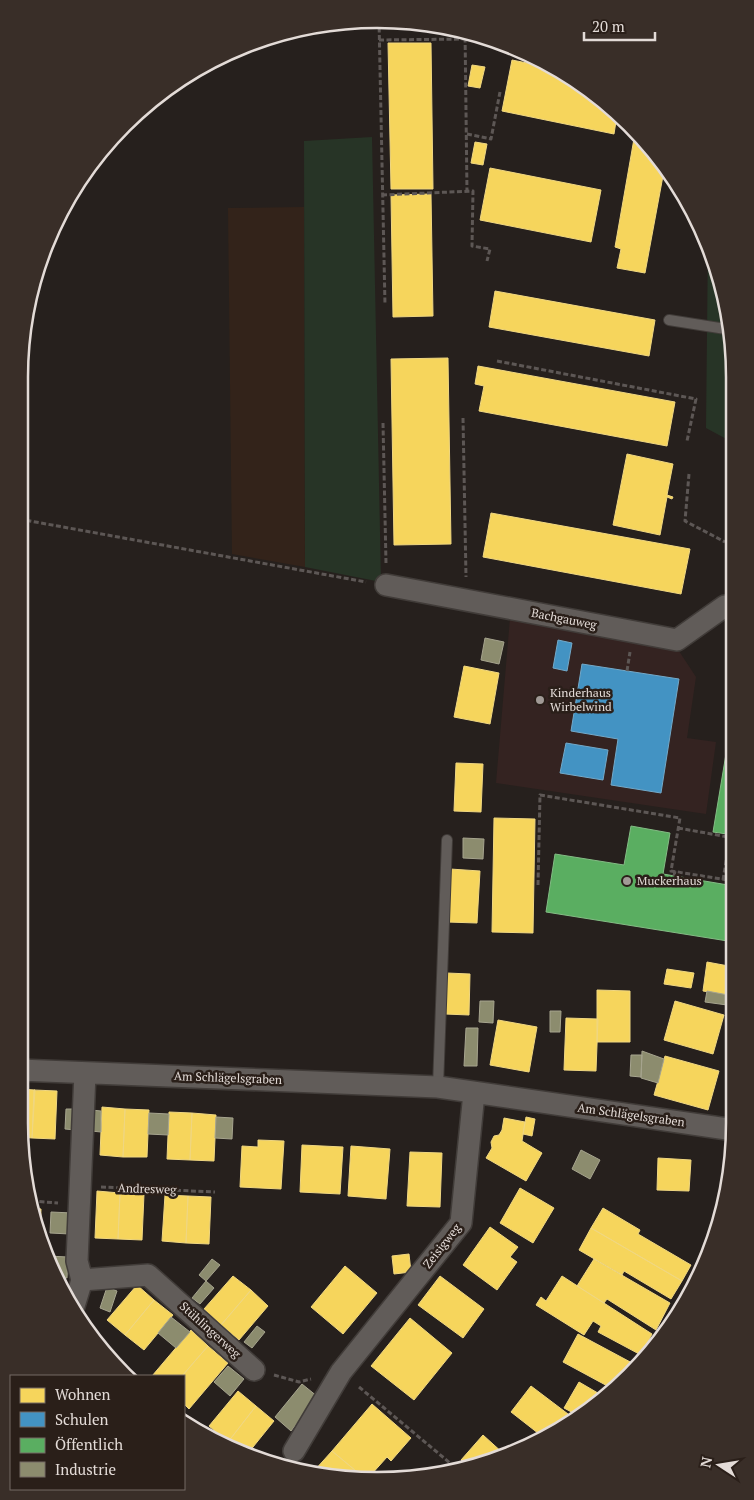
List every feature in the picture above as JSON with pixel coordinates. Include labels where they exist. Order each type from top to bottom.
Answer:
[{"type":"street","name":"Bachgauweg","points":[[386,585],[677,640],[726,606]]},
{"type":"street","name":"Am Schlägelsgraben","points":[[28,1070],[438,1087],[726,1129]]},
{"type":"street","points":[[76,1301],[82,1280],[77,1260],[84,1072]]},
{"type":"street","name":"Zeisigweg","points":[[294,1451],[341,1372],[461,1223],[474,1093]]},
{"type":"street","name":"Stühlingerweg","points":[[82,1280],[148,1275],[254,1370]]},
{"type":"lane","points":[[669,320],[724,329]]},
{"type":"lane","points":[[438,1087],[447,840]]},
{"type":"path","points":[[378,28],[385,305]]},
{"type":"path","points":[[379,40],[465,39],[467,192]]},
{"type":"path","points":[[467,134],[491,139],[500,92]]},
{"type":"path","points":[[382,195],[473,192],[472,246],[490,249],[487,262]]},
{"type":"path","points":[[497,360],[696,399],[687,441]]},
{"type":"path","points":[[463,418],[467,600]]},
{"type":"path","points":[[28,521],[386,585],[383,423]]},
{"type":"path","points":[[688,474],[685,521],[725,542]]},
{"type":"path","points":[[538,885],[540,795],[680,818],[671,871],[726,880]]},
{"type":"path","points":[[678,828],[726,836]]},
{"type":"path","points":[[723,880],[726,866]]},
{"type":"path","points":[[674,876],[675,871]]},
{"type":"path","name":"Andresweg","points":[[80,1186],[215,1192]]},
{"type":"path","points":[[254,1370],[299,1382],[341,1372],[452,1464]]},
{"type":"shaded area","points":[[304,207],[305,567],[232,554],[228,208]]},
{"type":"shaded area","name":"Kinderhaus Wirbelwind","points":[[510,618],[677,648],[696,677],[687,738],[716,742],[706,814],[496,783]],"holes":[[[558,640],[572,643],[567,670],[553,668]],[[627,671],[679,680],[661,793],[611,785],[618,739],[571,731]],[[566,743],[608,750],[603,780],[561,773]]]},
{"type":"green space","points":[[372,137],[381,582],[305,567],[304,141]]},
{"type":"green space","points":[[708,264],[715,287],[724,331],[726,354],[726,439],[706,428]]},
{"type":"building: Wohnen","points":[[388,43],[431,43],[433,189],[391,189]]},
{"type":"building: Wohnen","points":[[512,60],[532,64],[552,74],[590,100],[616,122],[614,134],[502,111]]},
{"type":"building: Wohnen","points":[[472,65],[485,67],[480,88],[468,86]]},
{"type":"building: Wohnen","points":[[634,140],[663,176],[645,273],[617,268],[621,249],[615,247]]},
{"type":"building: Wohnen","points":[[475,142],[487,144],[483,165],[471,163]]},
{"type":"building: Wohnen","points":[[490,168],[601,190],[591,242],[480,220]]},
{"type":"building: Wohnen","points":[[431,194],[433,316],[393,317],[391,195]]},
{"type":"building: Wohnen","points":[[495,291],[655,320],[649,356],[489,327]]},
{"type":"building: Wohnen","points":[[448,358],[451,544],[394,545],[391,359]]},
{"type":"building: Wohnen","points":[[478,366],[675,402],[667,446],[479,411],[484,386],[475,384]]},
{"type":"building: Wohnen","points":[[627,454],[673,464],[667,495],[673,497],[672,499],[667,497],[660,535],[613,525]]},
{"type":"building: Wohnen","points":[[491,513],[690,549],[681,594],[483,557]]},
{"type":"building: Wohnen","points":[[464,666],[499,673],[490,724],[454,717]]},
{"type":"building: Wohnen","points":[[456,763],[483,764],[481,812],[454,811]]},
{"type":"building: Wohnen","points":[[494,818],[535,819],[533,933],[492,932]]},
{"type":"building: Wohnen","points":[[450,869],[480,871],[477,923],[447,922]]},
{"type":"building: Wohnen","points":[[707,962],[726,966],[726,995],[703,991]]},
{"type":"building: Wohnen","points":[[667,969],[694,973],[691,988],[664,984]]},
{"type":"building: Wohnen","points":[[447,973],[470,974],[469,1015],[445,1014]]},
{"type":"building: Wohnen","points":[[597,990],[630,991],[630,1042],[597,1042]]},
{"type":"building: Wohnen","points":[[675,1001],[724,1015],[713,1054],[664,1040]]},
{"type":"building: Wohnen","points":[[566,1018],[598,1019],[596,1071],[564,1070]]},
{"type":"building: Wohnen","points":[[498,1020],[537,1027],[529,1072],[490,1065]]},
{"type":"building: Wohnen","points":[[665,1056],[719,1071],[708,1110],[654,1095]]},
{"type":"building: Wohnen","points":[[28,1090],[35,1090],[32,1138],[28,1138]]},
{"type":"building: Wohnen","points":[[34,1090],[57,1091],[55,1139],[32,1138]]},
{"type":"building: Wohnen","points":[[102,1107],[125,1109],[123,1157],[100,1155]]},
{"type":"building: Wohnen","points":[[125,1109],[149,1110],[147,1157],[123,1157]]},
{"type":"building: Wohnen","points":[[169,1112],[192,1113],[190,1160],[167,1159]]},
{"type":"building: Wohnen","points":[[192,1113],[216,1115],[214,1161],[190,1160]]},
{"type":"building: Wohnen","points":[[526,1117],[535,1119],[532,1136],[523,1134]]},
{"type":"building: Wohnen","points":[[504,1118],[525,1122],[522,1141],[542,1153],[526,1181],[486,1158],[492,1148],[491,1142],[494,1136],[499,1135],[502,1130]]},
{"type":"building: Wohnen","points":[[258,1140],[284,1141],[281,1189],[240,1187],[242,1146],[258,1147]]},
{"type":"building: Wohnen","points":[[302,1145],[343,1147],[340,1194],[300,1192]]},
{"type":"building: Wohnen","points":[[351,1146],[390,1149],[386,1199],[348,1196]]},
{"type":"building: Wohnen","points":[[410,1152],[442,1153],[440,1207],[407,1206]]},
{"type":"building: Wohnen","points":[[658,1158],[691,1160],[689,1191],[657,1190]]},
{"type":"building: Wohnen","points":[[520,1188],[554,1208],[533,1243],[500,1223]]},
{"type":"building: Wohnen","points":[[97,1191],[120,1193],[118,1239],[95,1238]]},
{"type":"building: Wohnen","points":[[120,1193],[144,1194],[142,1240],[118,1239]]},
{"type":"building: Wohnen","points":[[165,1195],[188,1196],[186,1243],[162,1241]]},
{"type":"building: Wohnen","points":[[188,1196],[211,1197],[209,1244],[186,1243]]},
{"type":"building: Wohnen","points":[[603,1208],[640,1230],[638,1234],[691,1265],[682,1281],[591,1228]]},
{"type":"building: Wohnen","points":[[490,1227],[518,1247],[510,1257],[517,1262],[497,1290],[463,1265]]},
{"type":"building: Wohnen","points":[[591,1228],[682,1281],[671,1299],[624,1271],[622,1275],[579,1250]]},
{"type":"building: Wohnen","points":[[409,1254],[411,1272],[394,1274],[392,1256]]},
{"type":"building: Wohnen","points":[[594,1259],[670,1303],[656,1330],[607,1299],[604,1303],[577,1286]]},
{"type":"building: Wohnen","points":[[345,1266],[377,1293],[343,1334],[311,1307]]},
{"type":"building: Wohnen","points":[[233,1276],[251,1290],[221,1325],[204,1309]]},
{"type":"building: Wohnen","points":[[440,1276],[484,1309],[463,1338],[418,1305]]},
{"type":"building: Wohnen","points":[[562,1276],[652,1334],[639,1354],[598,1332],[601,1326],[593,1321],[584,1335],[536,1305],[541,1297],[546,1301]]},
{"type":"building: Wohnen","points":[[137,1285],[154,1300],[125,1335],[107,1320]]},
{"type":"building: Wohnen","points":[[251,1290],[268,1306],[239,1340],[221,1325]]},
{"type":"building: Wohnen","points":[[154,1300],[173,1315],[144,1350],[125,1335]]},
{"type":"building: Wohnen","points":[[410,1318],[452,1353],[414,1400],[371,1366]]},
{"type":"building: Wohnen","points":[[191,1330],[208,1346],[183,1375],[153,1375]]},
{"type":"building: Wohnen","points":[[578,1334],[631,1362],[607,1386],[563,1362]]},
{"type":"building: Wohnen","points":[[208,1346],[228,1363],[189,1409],[185,1405],[185,1375],[183,1375]]},
{"type":"building: Wohnen","points":[[579,1382],[598,1393],[573,1413],[564,1408]]},
{"type":"building: Wohnen","points":[[531,1386],[568,1414],[567,1417],[538,1433],[511,1412]]},
{"type":"building: Wohnen","points":[[238,1391],[256,1406],[230,1440],[219,1435],[209,1426]]},
{"type":"building: Wohnen","points":[[372,1404],[411,1438],[391,1461],[387,1457],[374,1472],[357,1472],[332,1451]]},
{"type":"building: Wohnen","points":[[256,1406],[274,1421],[251,1449],[230,1440]]},
{"type":"building: Wohnen","points":[[483,1435],[500,1450],[467,1461],[461,1460]]},
{"type":"building: Wohnen","points":[[332,1451],[357,1472],[331,1470],[317,1467]]},
{"type":"building: Schulen","points":[[558,640],[572,643],[567,671],[553,668]]},
{"type":"building: Schulen","points":[[582,664],[679,679],[661,793],[611,785],[618,739],[571,731]]},
{"type":"building: Schulen","points":[[566,743],[608,750],[603,780],[560,773]]},
{"type":"building: Öffentlich","points":[[726,754],[726,834],[713,832]]},
{"type":"building: Öffentlich","name":"Muckerhaus","points":[[631,826],[670,833],[663,874],[726,885],[726,941],[546,912],[555,854],[624,865]]},
{"type":"building: Industrie","points":[[485,638],[504,642],[499,664],[481,660]]},
{"type":"building: Industrie","points":[[463,838],[484,839],[483,859],[463,858]]},
{"type":"building: Industrie","points":[[707,991],[726,995],[726,1005],[705,1002]]},
{"type":"building: Industrie","points":[[480,1001],[494,1001],[493,1023],[479,1022]]},
{"type":"building: Industrie","points":[[550,1011],[561,1011],[560,1032],[550,1032]]},
{"type":"building: Industrie","points":[[466,1028],[478,1028],[477,1066],[464,1066]]},
{"type":"building: Industrie","points":[[642,1051],[664,1059],[658,1083],[641,1078]]},
{"type":"building: Industrie","points":[[631,1055],[642,1055],[641,1077],[630,1076]]},
{"type":"building: Industrie","points":[[66,1109],[77,1109],[76,1130],[65,1129]]},
{"type":"building: Industrie","points":[[91,1110],[101,1111],[101,1132],[91,1131]]},
{"type":"building: Industrie","points":[[149,1113],[169,1114],[168,1135],[148,1134]]},
{"type":"building: Industrie","points":[[216,1117],[233,1118],[232,1139],[215,1138]]},
{"type":"building: Industrie","points":[[581,1150],[600,1160],[590,1179],[572,1169]]},
{"type":"building: Industrie","points":[[51,1212],[72,1213],[70,1234],[50,1233]]},
{"type":"building: Industrie","points":[[54,1256],[68,1257],[67,1278],[64,1278]]},
{"type":"building: Industrie","points":[[212,1259],[220,1265],[206,1281],[199,1275]]},
{"type":"building: Industrie","points":[[206,1281],[214,1288],[200,1304],[192,1298]]},
{"type":"building: Industrie","points":[[107,1287],[117,1291],[110,1312],[100,1308]]},
{"type":"building: Industrie","points":[[171,1317],[190,1332],[176,1348],[158,1333]]},
{"type":"building: Industrie","points":[[257,1326],[265,1332],[252,1348],[244,1342]]},
{"type":"building: Industrie","points":[[228,1366],[244,1379],[230,1396],[214,1382]]},
{"type":"building: Industrie","points":[[302,1384],[318,1397],[291,1431],[275,1417]]},
{"type":"place","name":"Kinderhaus Wirbelwind","points":[[540,700]]},
{"type":"place","name":"Muckerhaus","points":[[627,881]]}]
